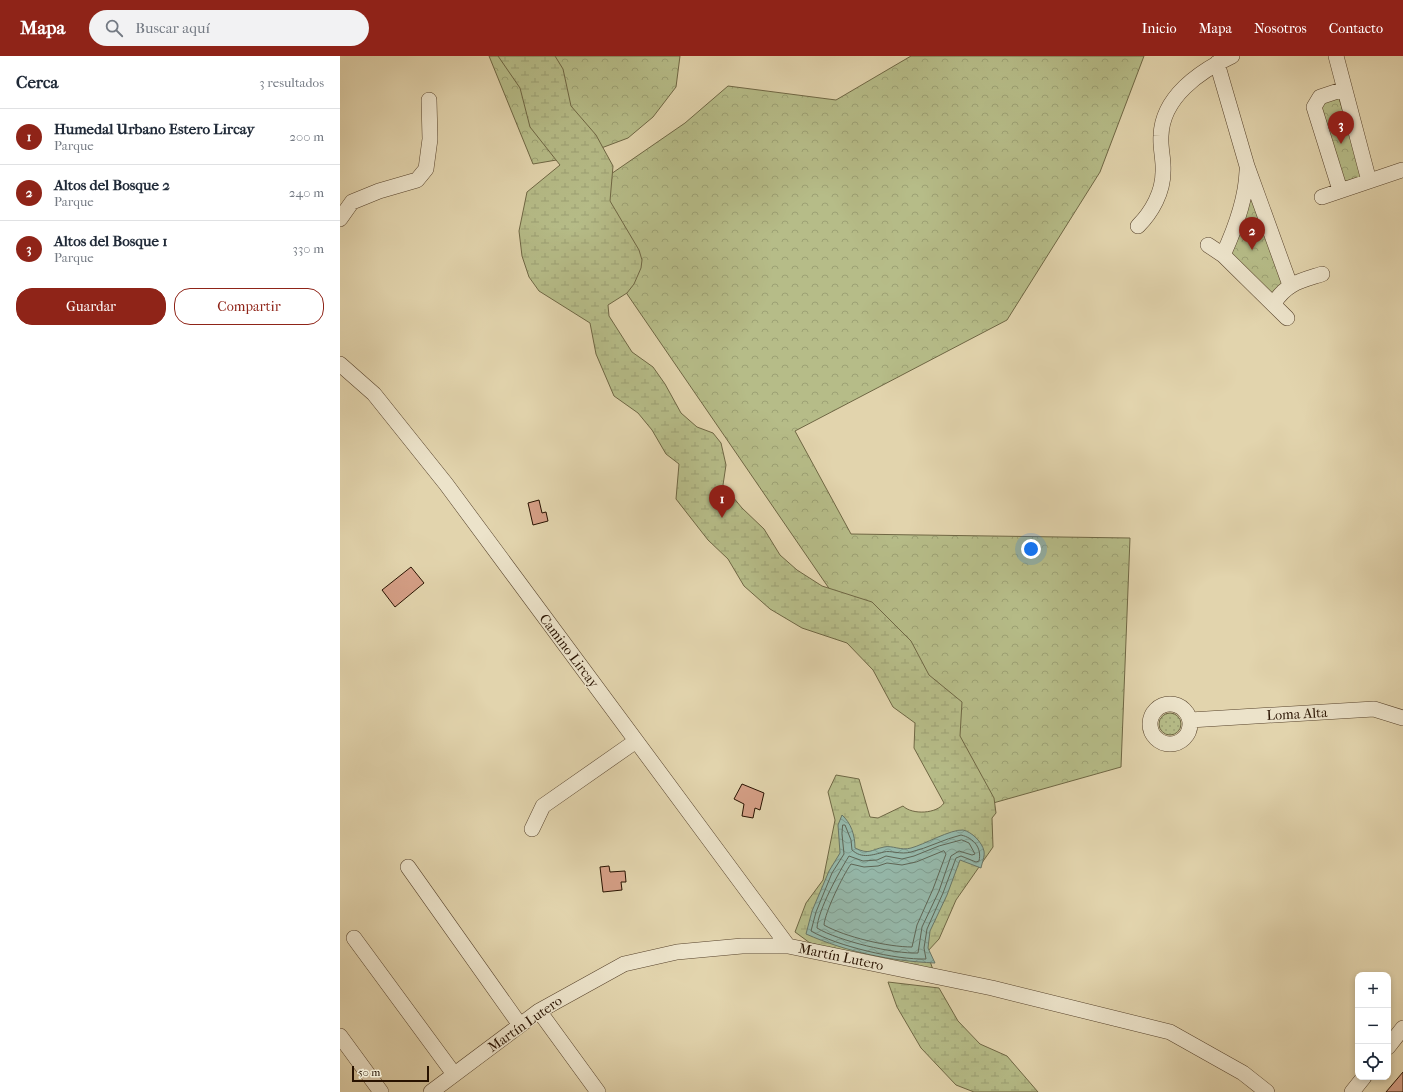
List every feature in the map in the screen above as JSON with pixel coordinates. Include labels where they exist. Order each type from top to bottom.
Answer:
[{"type":"street","points":[[1138,226],[1154,205],[1161,188],[1164,172],[1161,136],[1163,121],[1169,105],[1179,92],[1217,63],[1232,56]]},
{"type":"street","points":[[1336,56],[1369,181]]},
{"type":"street","points":[[1217,63],[1247,166],[1290,285]]},
{"type":"street","points":[[1340,190],[1314,107],[1320,97],[1344,89]]},
{"type":"street","points":[[340,219],[352,202],[379,191],[417,180],[426,169],[430,139],[429,100]]},
{"type":"street","points":[[1223,255],[1241,204],[1246,184],[1247,166]]},
{"type":"street","points":[[1322,197],[1402,170]]},
{"type":"street","points":[[1208,245],[1223,255],[1274,303],[1287,318]]},
{"type":"street","points":[[1274,303],[1290,285],[1322,274]]},
{"type":"street","name":"Camino Lircay","points":[[340,364],[374,394],[442,479],[788,946]]},
{"type":"street","name":"Loma Alta","points":[[1190,720],[1374,709],[1403,718]]},
{"type":"street","points":[[532,829],[544,806],[636,741]]},
{"type":"street","points":[[408,867],[520,1025]]},
{"type":"street","points":[[354,938],[454,1074]]},
{"type":"street","name":"Martín Lutero","points":[[431,1092],[539,1011],[624,964],[677,952],[720,946],[788,946],[992,988],[1170,1032],[1243,1073],[1267,1092]]},
{"type":"street","points":[[539,1011],[598,1092]]},
{"type":"street","points":[[1390,1044],[1403,1028]]},
{"type":"street","points":[[340,1036],[381,1092]]},
{"type":"street","points":[[1352,1092],[1362,1080]]},
{"type":"green space","points":[[489,56],[680,56],[676,87],[653,117],[628,138],[580,156],[533,164]]},
{"type":"green space","points":[[498,56],[555,56],[563,69],[571,106],[596,135],[613,166],[610,201],[639,250],[642,260],[641,268],[634,284],[627,293],[608,305],[609,316],[632,352],[653,367],[665,384],[681,413],[697,427],[713,433],[721,443],[726,465],[723,485],[742,508],[764,529],[780,555],[797,570],[822,586],[872,602],[911,641],[929,675],[962,702],[960,736],[994,798],[996,813],[992,818],[993,847],[956,900],[939,939],[927,952],[934,973],[810,943],[795,932],[806,903],[823,880],[835,820],[828,792],[836,775],[859,779],[870,817],[878,818],[903,806],[912,811],[930,811],[941,807],[944,803],[914,748],[915,723],[893,707],[873,670],[847,643],[802,628],[770,609],[744,586],[728,559],[708,540],[676,499],[679,464],[666,454],[652,430],[638,413],[614,396],[596,354],[590,323],[539,291],[529,277],[522,256],[519,231],[527,192],[560,165],[530,127],[520,88]]},
{"type":"green space","points":[[911,56],[1144,56],[1100,172],[1007,320],[795,431],[851,534],[1130,538],[1121,767],[979,807],[566,205],[685,123],[728,86],[836,100]]},
{"type":"green space","points":[[1338,95],[1363,178],[1343,184],[1319,105]]},
{"type":"green space","points":[[1252,198],[1282,283],[1272,294],[1230,254],[1247,206]]},
{"type":"green space","points":[[1166,713],[1174,713],[1181,720],[1181,728],[1174,735],[1166,735],[1159,728],[1159,720]]},
{"type":"green space","points":[[888,982],[939,988],[958,1021],[980,1044],[1007,1056],[1038,1092],[974,1092],[956,1085],[921,1048],[897,1007]]},
{"type":"water","points":[[842,815],[852,830],[855,848],[867,852],[887,847],[907,849],[958,830],[966,831],[973,835],[981,844],[984,857],[981,868],[960,860],[947,895],[930,931],[928,948],[935,963],[885,958],[853,951],[806,934],[812,911],[829,871],[840,853],[838,825]]},
{"type":"building","points":[[539,500],[542,513],[546,512],[548,521],[533,525],[528,503]]},
{"type":"building","points":[[411,567],[424,583],[395,607],[382,590]]},
{"type":"building","points":[[742,784],[764,793],[760,810],[755,808],[753,818],[742,816],[744,804],[734,799]]},
{"type":"building","points":[[609,866],[610,872],[625,871],[626,882],[621,882],[622,890],[603,892],[600,867]]},
{"type":"building","points":[[1403,1072],[1403,1092],[1386,1092]]},
{"type":"place","name":"Altos del Bosque 1","points":[[1341,144]]},
{"type":"place","name":"Altos del Bosque 2","points":[[1252,250]]},
{"type":"place","name":"Humedal Urbano Estero Lircay","points":[[722,518]]}]
